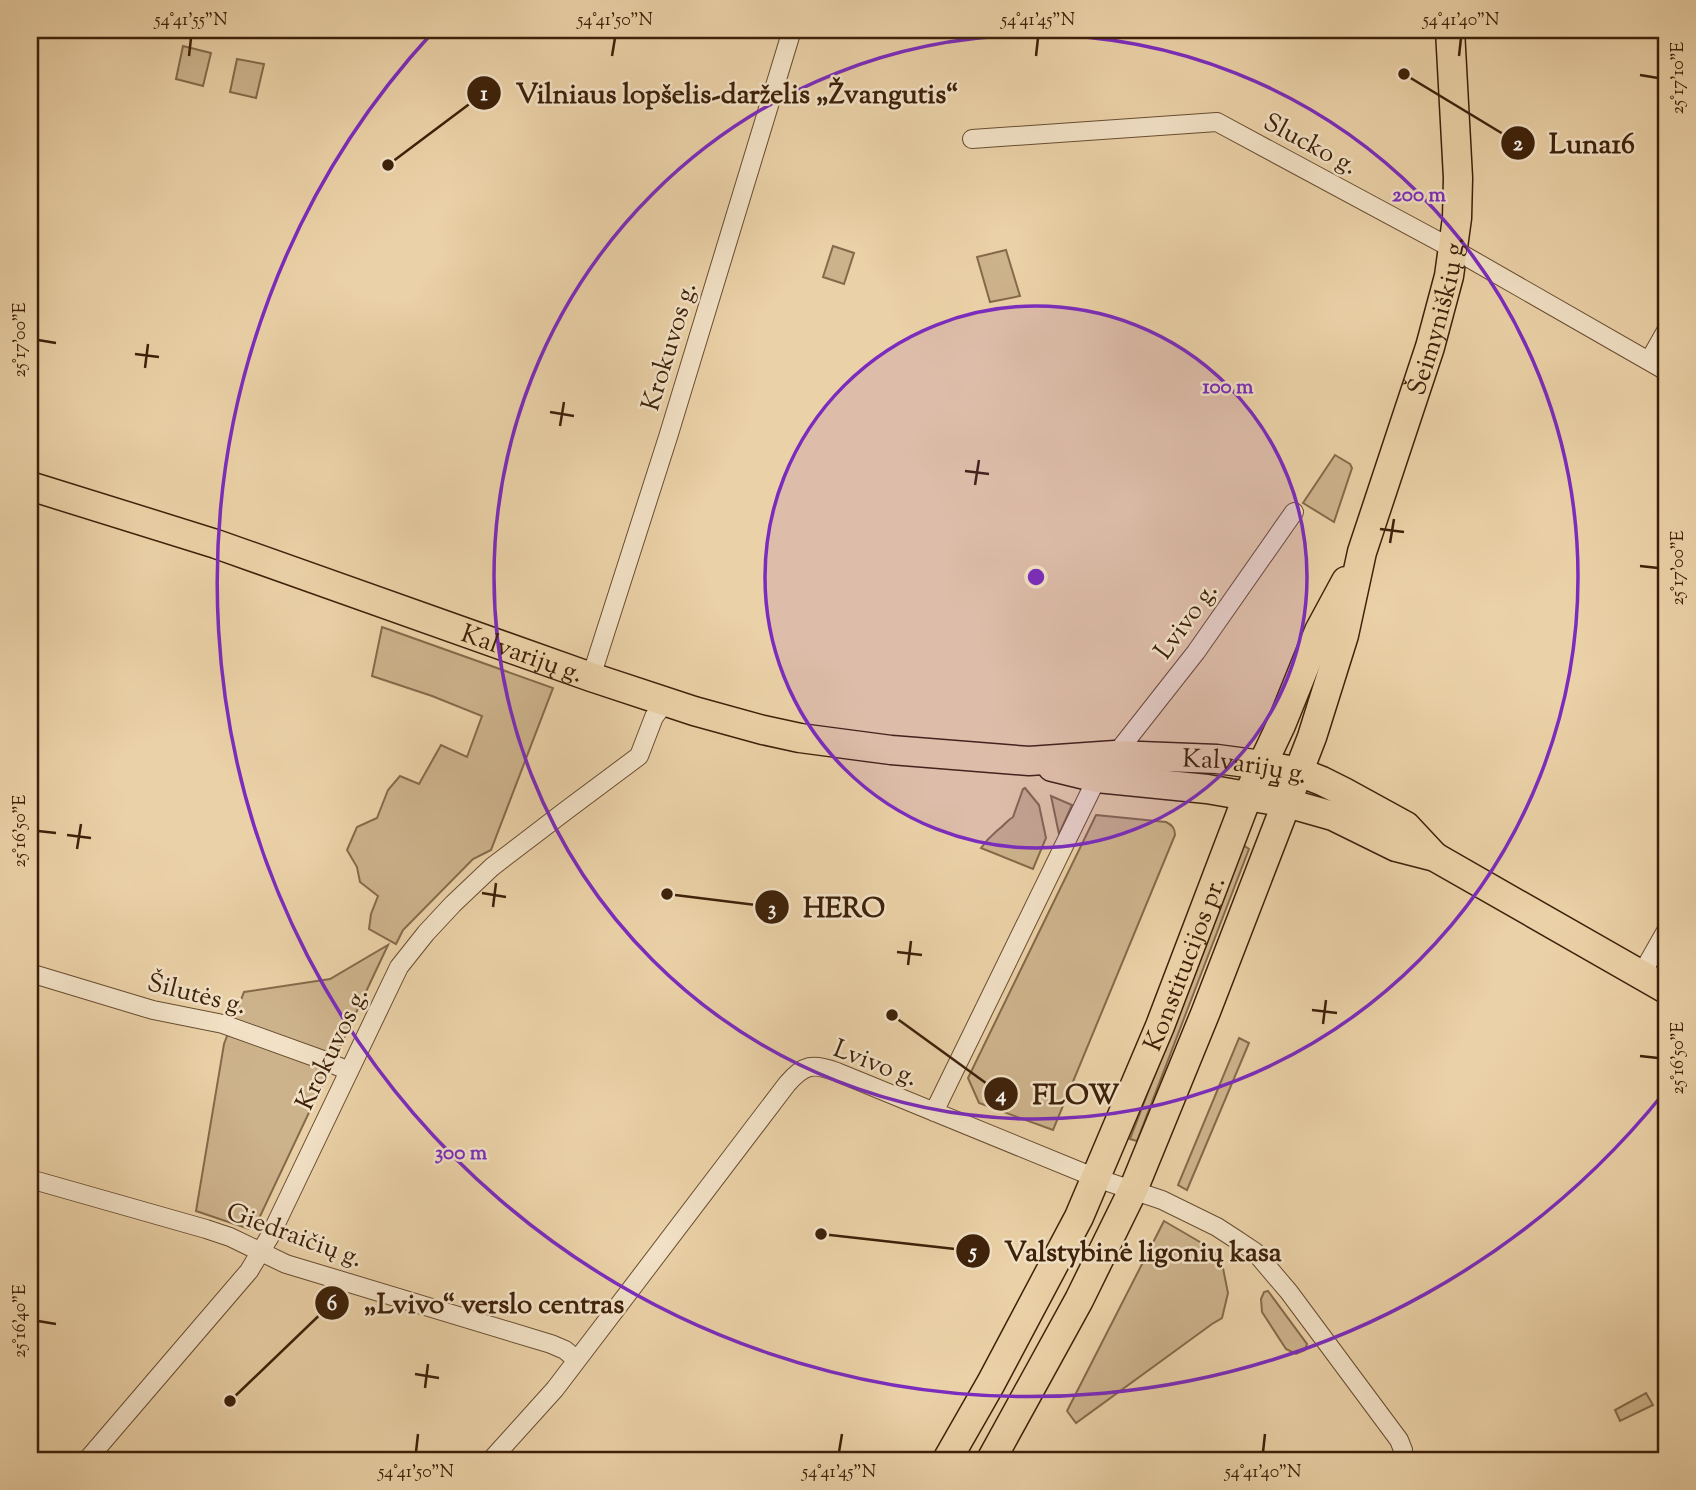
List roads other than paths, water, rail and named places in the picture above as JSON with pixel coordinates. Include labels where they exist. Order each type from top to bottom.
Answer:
[{"type":"main road","name":"Šeimyniškių g.","points":[[1299,772],[1343,635],[1362,552],[1444,299],[1457,218],[1458,178],[1450,30]]},
{"type":"main road","name":"Kalvarijų g.","points":[[30,486],[216,544],[591,677],[748,726],[800,738],[891,750],[1029,761],[1115,755],[1217,759],[1299,772],[1344,792],[1406,826],[1434,857]]},
{"type":"main road","name":"Šeimyniškių g.","points":[[1262,765],[1319,631],[1362,552]]},
{"type":"main road","name":"Kalvarijų g.","points":[[1029,761],[1097,778],[1248,795],[1333,816],[1396,847],[1434,857],[1666,989]]},
{"type":"main road","name":"Konstitucijos pr.","points":[[947,1460],[1060,1255],[1097,1178],[1160,1026],[1248,795],[1262,765]]},
{"type":"main road","name":"Konstitucijos pr.","points":[[991,1460],[1079,1300],[1133,1190],[1200,1027],[1299,772]]},
{"type":"street","name":"Krokuvos g.","points":[[591,677],[668,437],[792,30]]},
{"type":"street","name":"Slucko g.","points":[[972,139],[1217,122],[1453,249],[1666,371]]},
{"type":"street","points":[[1649,361],[1666,331]]},
{"type":"street","name":"Lvivo g.","points":[[1115,755],[1196,652],[1294,512]]},
{"type":"street","name":"Krokuvos g.","points":[[87,1460],[249,1272],[399,967],[411,951],[453,904],[492,867],[639,756],[654,717],[666,701]]},
{"type":"street","name":"Lvivo g.","points":[[491,1460],[577,1360],[795,1074],[803,1068],[822,1067],[934,1112],[1097,778]]},
{"type":"street","points":[[1641,975],[1666,931]]},
{"type":"street","name":"Šilutės g.","points":[[30,973],[153,1010],[236,1028],[349,1071]]},
{"type":"street","points":[[934,1112],[1097,1178],[1163,1200],[1217,1227],[1255,1252],[1289,1292],[1399,1440],[1403,1450]]},
{"type":"street","name":"Giedraičių g.","points":[[30,1179],[206,1229],[230,1237],[286,1264],[551,1344],[565,1350],[577,1360]]},
{"type":"place","name":"Luna16","points":[[1404,74]]},
{"type":"place","name":"Vilniaus lopšelis-darželis „Žvangutis“","points":[[388,165]]},
{"type":"place","name":"HERO","points":[[667,894]]},
{"type":"place","name":"FLOW","points":[[892,1015]]},
{"type":"place","name":"Valstybinė ligonių kasa","points":[[821,1234]]},
{"type":"place","name":"„Lvivo“ verslo centras","points":[[230,1401]]}]
